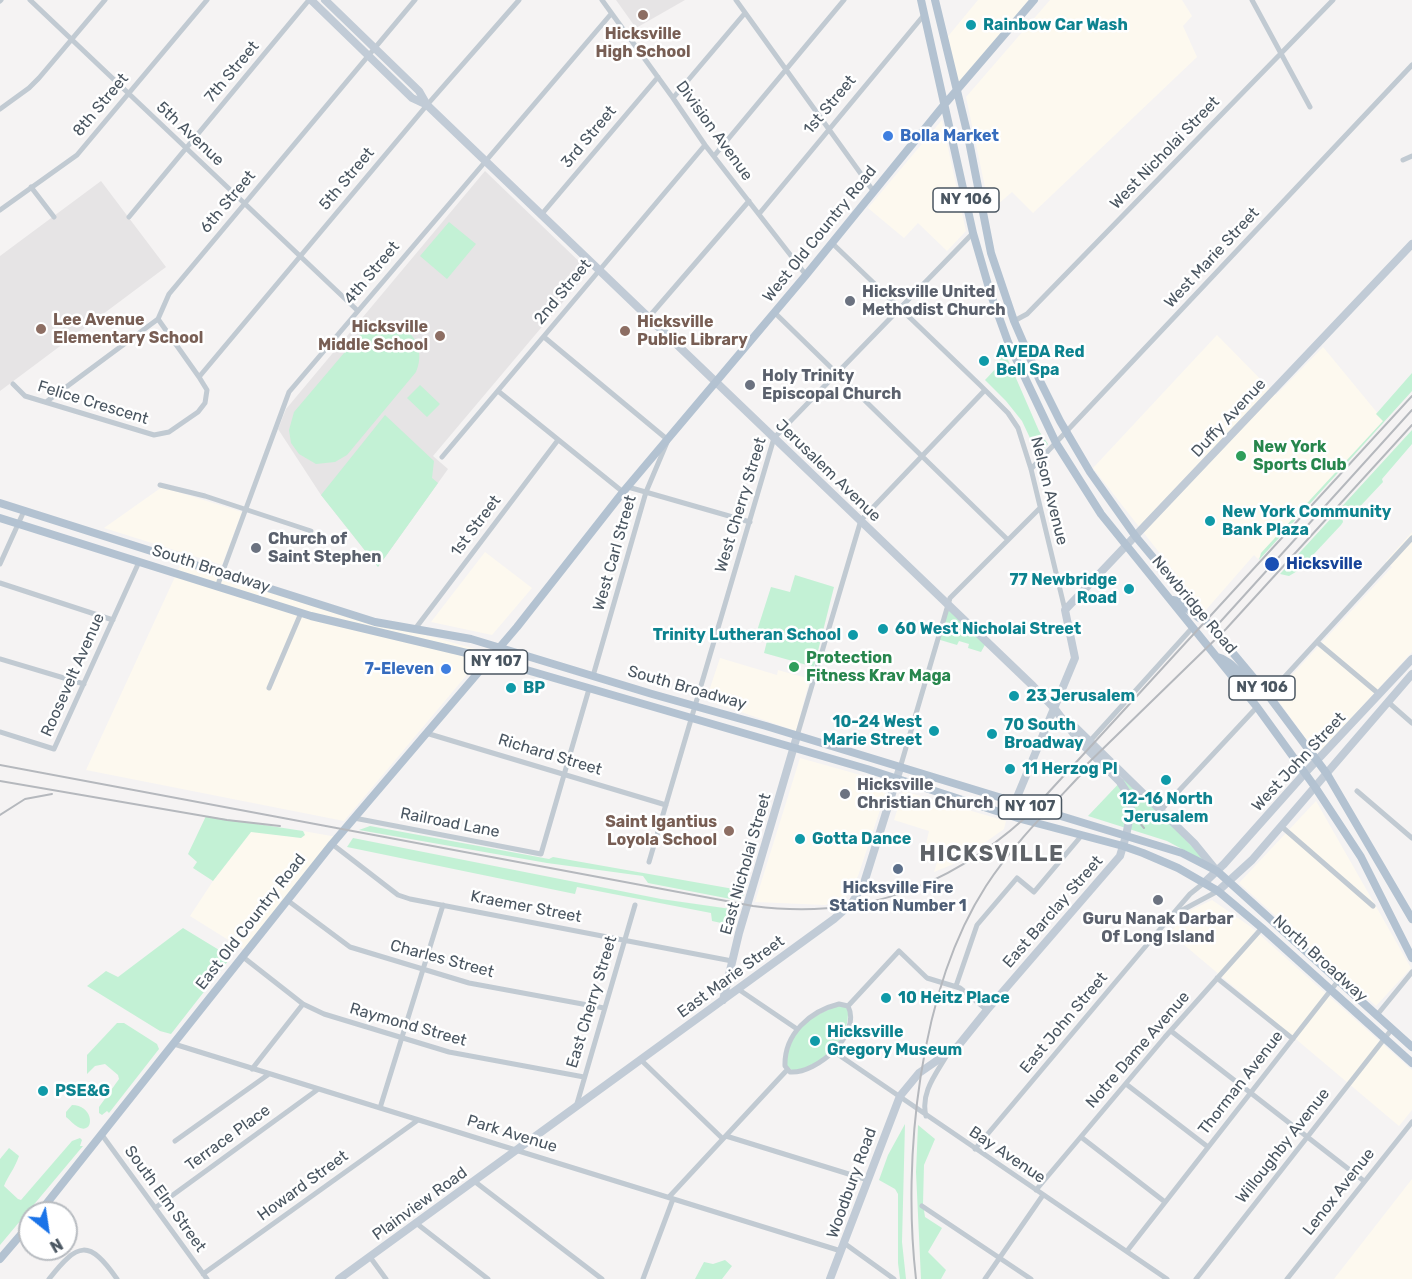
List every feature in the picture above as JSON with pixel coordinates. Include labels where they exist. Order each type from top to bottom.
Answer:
[{"type":"main road","name":"Jerusalem Avenue","points":[[310,0],[412,98],[427,105]]},
{"type":"main road","name":"Jerusalem Avenue","points":[[325,0],[419,91],[427,105],[714,383],[861,520],[948,607],[1088,738],[1194,843],[1217,871]]},
{"type":"main road","name":"NY 106","points":[[921,0],[973,233],[1002,326]]},
{"type":"main road","name":"NY 106","points":[[935,0],[995,264],[1014,321],[1066,433],[1090,472],[1136,537],[1268,695],[1327,774],[1412,919]]},
{"type":"main road","name":"West Old Country Road","points":[[493,654],[626,489],[775,313],[944,105],[1034,0]]},
{"type":"main road","points":[[976,243],[988,237]]},
{"type":"main road","name":"Duffy Avenue","points":[[1065,610],[1412,244]]},
{"type":"main road","points":[[1002,326],[1014,321]]},
{"type":"main road","name":"Newbridge Road","points":[[1002,326],[1056,443],[1101,514],[1257,707],[1315,787],[1361,857],[1408,946],[1412,958]]},
{"type":"main road","name":"NY 107","points":[[0,503],[24,511]]},
{"type":"main road","name":"South Broadway","points":[[24,511],[375,622],[471,639],[493,654],[589,689],[797,736],[1182,853],[1217,871]]},
{"type":"main road","name":"NY 107","points":[[0,518],[139,562]]},
{"type":"main road","name":"South Broadway","points":[[139,562],[301,613],[594,676],[794,749],[1021,819],[1123,846],[1178,868],[1205,882]]},
{"type":"main road","points":[[1170,600],[1178,601],[1200,619],[1202,617]]},
{"type":"main road","name":"Nelson Avenue","points":[[1015,802],[1076,658],[1065,610]]},
{"type":"main road","name":"East Old Country Road","points":[[49,1201],[332,844],[493,654]]},
{"type":"main road","points":[[1216,657],[1226,659],[1249,682],[1261,687]]},
{"type":"main road","name":"West John Street","points":[[1205,882],[1412,659]]},
{"type":"main road","name":"West John Street","points":[[1218,891],[1252,860],[1412,674]]},
{"type":"main road","name":"Jerusalem Avenue","points":[[1054,708],[1080,742],[1120,782],[1129,796],[1131,810],[1123,846]]},
{"type":"main road","name":"East Nicholai Street","points":[[723,1000],[797,736]]},
{"type":"main road","points":[[896,779],[900,768]]},
{"type":"main road","name":"East Marie Street","points":[[517,1150],[832,921],[855,898],[866,876],[896,779]]},
{"type":"main road","name":"East Barclay Street","points":[[900,1096],[919,1073],[958,1046],[1120,856],[1123,846]]},
{"type":"main road","name":"North Broadway","points":[[1217,871],[1412,1047]]},
{"type":"main road","name":"North Broadway","points":[[1205,882],[1262,928],[1412,1063]]},
{"type":"main road","name":"Woodbury Road","points":[[830,1279],[900,1096]]},
{"type":"main road","name":"Plainview Road","points":[[339,1279],[517,1150]]},
{"type":"main road","points":[[0,1259],[18,1238]]},
{"type":"street","name":"5th Avenue","points":[[30,0],[358,311]]},
{"type":"street","points":[[0,109],[29,88],[105,0]]},
{"type":"street","name":"8th Street","points":[[0,210],[77,155],[207,0]]},
{"type":"street","name":"7th Street","points":[[129,217],[310,0]]},
{"type":"street","name":"6th Street","points":[[46,402],[158,319],[169,294],[414,0]]},
{"type":"street","name":"5th Street","points":[[199,377],[427,105],[519,0]]},
{"type":"street","name":"Division Avenue","points":[[602,0],[705,145],[806,275]]},
{"type":"street","points":[[736,0],[874,192]]},
{"type":"street","points":[[714,156],[844,0]]},
{"type":"street","points":[[1252,0],[1310,107]]},
{"type":"street","name":"West Nicholai Street","points":[[1014,321],[1027,314],[1334,0]]},
{"type":"street","points":[[673,98],[745,13]]},
{"type":"street","name":"4th Street","points":[[217,587],[289,392],[611,14]]},
{"type":"street","name":"1st Street","points":[[759,214],[924,15]]},
{"type":"street","name":"West Marie Street","points":[[1031,469],[1412,65]]},
{"type":"street","name":"3rd Street","points":[[541,215],[658,77]]},
{"type":"street","name":"2nd Street","points":[[442,457],[705,145]]},
{"type":"street","points":[[1403,160],[1412,156]]},
{"type":"street","points":[[31,187],[54,217]]},
{"type":"street","points":[[648,318],[749,201]]},
{"type":"street","name":"West Cherry Street","points":[[693,714],[774,438],[973,233]]},
{"type":"street","name":"Nelson Avenue","points":[[832,243],[1008,413],[1018,429],[1031,469],[1065,610]]},
{"type":"street","points":[[775,313],[1008,540]]},
{"type":"street","name":"Felice Crescent","points":[[13,384],[25,396],[154,435],[169,432],[198,412],[205,403],[207,390],[158,319]]},
{"type":"street","points":[[544,337],[668,440]]},
{"type":"street","points":[[797,736],[861,520],[985,390]]},
{"type":"street","points":[[498,391],[558,440],[626,489],[646,492],[750,522]]},
{"type":"street","name":"1st Street","points":[[415,629],[558,440]]},
{"type":"street","name":"West Carl Street","points":[[594,676],[646,492],[668,440]]},
{"type":"street","points":[[160,485],[205,496],[311,531]]},
{"type":"street","points":[[900,768],[950,598],[1040,508]]},
{"type":"street","points":[[0,564],[24,511]]},
{"type":"street","points":[[1268,695],[1412,538]]},
{"type":"street","name":"Roosevelt Avenue","points":[[1,733],[54,749],[139,562]]},
{"type":"street","points":[[0,583],[113,620]]},
{"type":"street","points":[[269,687],[301,613]]},
{"type":"street","points":[[1088,738],[1193,627]]},
{"type":"street","points":[[1317,642],[1379,694]]},
{"type":"street","points":[[0,658],[84,684]]},
{"type":"street","points":[[564,774],[589,689]]},
{"type":"street","points":[[1388,702],[1412,723]]},
{"type":"street","points":[[1161,810],[1257,707]]},
{"type":"street","points":[[649,862],[693,714]]},
{"type":"street","name":"Richard Street","points":[[426,733],[666,805]]},
{"type":"street","name":"Railroad Lane","points":[[354,818],[541,854],[564,774]]},
{"type":"street","points":[[1357,791],[1412,838]]},
{"type":"street","points":[[1281,826],[1373,906]]},
{"type":"street","points":[[956,986],[977,925],[992,907],[1017,878],[1034,892],[1082,835]]},
{"type":"street","name":"Kraemer Street","points":[[332,844],[398,895],[732,962]]},
{"type":"street","name":"East John Street","points":[[975,1149],[1190,894],[1205,882]]},
{"type":"street","name":"East John Street","points":[[1174,915],[1218,891]]},
{"type":"street","name":"Charles Street","points":[[287,900],[344,945],[469,983],[604,1008]]},
{"type":"street","points":[[380,1108],[443,905]]},
{"type":"street","name":"East Cherry Street","points":[[576,1107],[635,905]]},
{"type":"street","name":"Notre Dame Avenue","points":[[1036,1190],[1216,978],[1262,928]]},
{"type":"street","points":[[848,1006],[899,951],[927,978],[956,986],[987,1010]]},
{"type":"street","name":"Raymond Street","points":[[243,957],[303,1004],[324,1014],[449,1052],[584,1077]]},
{"type":"street","points":[[1377,1015],[1412,972]]},
{"type":"street","points":[[1216,978],[1293,1039]]},
{"type":"street","name":"Thorman Avenue","points":[[1127,1251],[1338,981]]},
{"type":"street","points":[[738,989],[797,1029]]},
{"type":"street","points":[[252,1069],[303,1004]]},
{"type":"street","points":[[839,1004],[848,1006],[851,1013],[849,1024],[845,1036],[833,1052],[809,1070],[794,1073],[787,1070],[786,1050],[797,1029],[813,1016],[831,1006],[839,1004]]},
{"type":"street","name":"Willoughby Avenue","points":[[1196,1279],[1392,1029]]},
{"type":"street","points":[[1171,1031],[1364,1181]]},
{"type":"street","name":"Park Avenue","points":[[174,1044],[671,1198],[842,1247],[894,1279]]},
{"type":"street","name":"Bay Avenue","points":[[833,1052],[1167,1279]]},
{"type":"street","points":[[926,1116],[923,1102],[925,1094],[947,1055]]},
{"type":"street","points":[[640,1060],[724,1137],[868,1180]]},
{"type":"street","points":[[643,1279],[671,1198],[787,1070]]},
{"type":"street","points":[[175,1141],[268,1074]]},
{"type":"street","points":[[1126,1084],[1208,1147]]},
{"type":"street","name":"Terrace Place","points":[[155,1208],[317,1090]]},
{"type":"street","name":"Howard Street","points":[[205,1276],[418,1120]]},
{"type":"street","name":"Lenox Avenue","points":[[1287,1279],[1412,1122]]},
{"type":"street","name":"South Elm Street","points":[[102,1135],[205,1276]]},
{"type":"street","points":[[1081,1137],[1165,1202]]},
{"type":"street","points":[[474,1181],[602,1279]]},
{"type":"street","points":[[985,1279],[1043,1195]]},
{"type":"street","points":[[922,1206],[1031,1279]]},
{"type":"street","points":[[416,1223],[488,1279]]},
{"type":"street","points":[[49,1279],[64,1259],[81,1250],[96,1253],[104,1260],[117,1279]]},
{"type":"street","points":[[369,1257],[386,1279]]},
{"type":"shaded area","name":"Hicksville High School","points":[[616,0],[685,0],[636,28]]},
{"type":"shaded area","points":[[978,0],[1034,0],[957,90],[945,40]]},
{"type":"shaded area","points":[[1050,0],[1182,0],[1192,16],[1183,26],[1197,57],[1033,213],[1012,192],[990,211],[966,97]]},
{"type":"shaded area","points":[[942,120],[966,231],[947,251],[918,223],[904,238],[868,208]]},
{"type":"shaded area","name":"Hicksville Middle School","points":[[485,171],[589,271],[433,456],[448,469],[378,567],[321,495],[278,429],[286,409]]},
{"type":"shaded area","name":"Lee Avenue Elementary School","points":[[101,181],[166,267],[0,391],[0,256]]},
{"type":"shaded area","points":[[1217,335],[1276,395],[1323,347],[1384,421],[1258,559],[1254,555],[1205,611],[1093,468]]},
{"type":"shaded area","points":[[162,487],[242,512],[222,565],[104,528]]},
{"type":"shaded area","points":[[1412,532],[1412,652],[1321,751],[1315,751],[1277,699],[1278,690],[1392,567],[1386,561]]},
{"type":"shaded area","points":[[485,552],[532,588],[492,635],[431,622]]},
{"type":"shaded area","points":[[180,566],[486,652],[344,821],[86,770]]},
{"type":"shaded area","points":[[720,658],[777,675],[778,670],[810,679],[796,731],[706,700]]},
{"type":"shaded area","points":[[800,758],[889,783],[858,876],[844,900],[825,905],[755,902]]},
{"type":"shaded area","points":[[903,791],[1006,821],[1004,829],[956,863],[934,872],[940,853],[925,848],[929,831],[894,820]]},
{"type":"shaded area","points":[[1316,801],[1411,968],[1376,1006],[1239,883]]},
{"type":"shaded area","points":[[251,831],[301,838],[305,833],[303,831],[337,837],[246,951],[190,916]]},
{"type":"shaded area","points":[[1212,900],[1251,927],[1412,1070],[1412,1110],[1399,1126],[1170,933],[1187,912]]},
{"type":"shaded area","points":[[1412,1179],[1412,1279],[1334,1279]]},
{"type":"green space","points":[[449,222],[476,244],[447,279],[420,256]]},
{"type":"green space","points":[[378,323],[398,326],[412,336],[419,353],[416,372],[347,455],[335,462],[316,464],[299,454],[291,443],[289,430],[294,412],[361,333]]},
{"type":"green space","points":[[1002,346],[1039,431],[1048,444],[1038,455],[1022,421],[985,380],[1000,364],[996,348]]},
{"type":"green space","points":[[1412,373],[1412,391],[1259,560],[1261,553],[1383,421],[1376,414]]},
{"type":"green space","points":[[420,385],[440,404],[427,417],[407,398]]},
{"type":"green space","points":[[385,415],[434,461],[432,478],[438,483],[378,567],[321,495]]},
{"type":"green space","points":[[1412,430],[1412,444],[1382,479],[1383,482],[1351,516],[1349,517],[1347,511],[1341,513],[1343,522],[1341,525],[1299,570],[1289,576],[1280,574]]},
{"type":"green space","points":[[795,575],[834,587],[814,667],[764,653],[767,641],[755,637],[771,587],[790,592]]},
{"type":"green space","points":[[948,607],[986,643],[981,652],[968,648],[969,644],[959,641],[957,645],[937,639]]},
{"type":"green space","points":[[1125,777],[1208,863],[1167,841],[1088,816]]},
{"type":"green space","points":[[206,816],[303,831],[305,835],[301,838],[251,832],[213,881],[193,868],[197,862],[188,854]]},
{"type":"green space","points":[[370,826],[549,859],[553,857],[745,891],[741,901],[648,883],[643,876],[547,863],[359,830]]},
{"type":"green space","points":[[353,838],[661,899],[738,910],[735,926],[712,921],[711,913],[577,887],[575,894],[347,847]]},
{"type":"green space","points":[[183,928],[224,953],[228,956],[228,961],[171,1034],[160,1031],[87,986],[106,971],[118,977]]},
{"type":"green space","points":[[840,1005],[848,1007],[848,1020],[840,1041],[826,1056],[794,1072],[786,1065],[789,1047],[795,1034],[812,1018]]},
{"type":"green space","points":[[117,1023],[124,1023],[157,1044],[159,1049],[109,1113],[107,1111],[102,1115],[99,1113],[99,1107],[119,1079],[118,1075],[105,1064],[95,1066],[87,1074],[87,1055]]},
{"type":"green space","points":[[72,1105],[80,1106],[88,1114],[90,1124],[84,1129],[66,1117],[66,1112]]},
{"type":"green space","points":[[905,1124],[902,1242],[906,1279],[900,1279],[898,1194],[895,1189],[879,1180],[888,1155]]},
{"type":"green space","points":[[918,1125],[935,1139],[924,1165],[923,1204],[925,1217],[942,1228],[928,1252],[946,1270],[941,1279],[921,1279],[916,1172]]},
{"type":"green space","points":[[80,1138],[82,1140],[80,1146],[83,1146],[37,1201],[18,1201],[18,1224],[0,1245],[0,1159],[9,1148],[19,1156],[4,1186],[21,1200],[72,1141]]},
{"type":"green space","points":[[725,1260],[732,1266],[722,1279],[695,1279],[704,1262],[713,1264]]},
{"type":"railway","points":[[0,765],[753,906],[792,909],[829,908],[865,903],[899,894],[932,881],[964,864],[995,843],[1025,818],[1412,396]]},
{"type":"railway","points":[[1212,631],[1412,410]]},
{"type":"railway","points":[[1079,772],[1226,629],[1412,425]]},
{"type":"railway","points":[[916,1279],[912,1232],[914,1129],[931,1024],[945,974],[963,928],[997,870],[1021,840],[1087,768]]},
{"type":"railway","points":[[0,781],[227,820],[280,826]]},
{"type":"railway","points":[[0,815],[25,799],[52,794]]},
{"type":"railway","points":[[1139,822],[1144,828]]},
{"type":"place","name":"Hicksville High School","points":[[643,15]]},
{"type":"place","name":"Rainbow Car Wash","points":[[971,25]]},
{"type":"place","name":"Bolla Market","points":[[888,136]]},
{"type":"place","name":"Hicksville United Methodist Church","points":[[850,301]]},
{"type":"place","name":"Lee Avenue Elementary School","points":[[41,329]]},
{"type":"place","name":"Hicksville Public Library","points":[[625,331]]},
{"type":"place","name":"Hicksville Middle School","points":[[440,336]]},
{"type":"place","name":"AVEDA Red Bell Spa","points":[[984,361]]},
{"type":"place","name":"Holy Trinity Episcopal Church","points":[[750,385]]},
{"type":"place","name":"New York Sports Club","points":[[1241,456]]},
{"type":"place","name":"New York Community Bank Plaza","points":[[1210,521]]},
{"type":"place","name":"Church of Saint Stephen","points":[[256,548]]},
{"type":"place","name":"Hicksville","points":[[1272,564]]},
{"type":"place","name":"77 Newbridge Road","points":[[1129,589]]},
{"type":"place","name":"60 West Nicholai Street","points":[[883,629]]},
{"type":"place","name":"Trinity Lutheran School","points":[[853,635]]},
{"type":"place","name":"Protection Fitness Krav Maga","points":[[794,667]]},
{"type":"place","name":"7-Eleven","points":[[446,669]]},
{"type":"place","name":"BP","points":[[511,688]]},
{"type":"place","name":"23 Jerusalem","points":[[1014,696]]},
{"type":"place","name":"10-24 West Marie Street","points":[[934,731]]},
{"type":"place","name":"70 South Broadway","points":[[992,734]]},
{"type":"place","name":"11 Herzog Pl","points":[[1010,769]]},
{"type":"place","name":"12-16 North Jerusalem","points":[[1166,780]]},
{"type":"place","name":"Hicksville Christian Church","points":[[845,794]]},
{"type":"place","name":"Saint Igantius Loyola School","points":[[729,831]]},
{"type":"place","name":"Gotta Dance","points":[[800,839]]},
{"type":"place","name":"Hicksville Fire Station Number 1","points":[[898,869]]},
{"type":"place","name":"Guru Nanak Darbar Of Long Island","points":[[1158,900]]},
{"type":"place","name":"10 Heitz Place","points":[[886,998]]},
{"type":"place","name":"Hicksville Gregory Museum","points":[[815,1041]]},
{"type":"place","name":"PSE&G","points":[[43,1091]]},
{"type":"district","name":"HICKSVILLE","points":[[992,855]]}]
